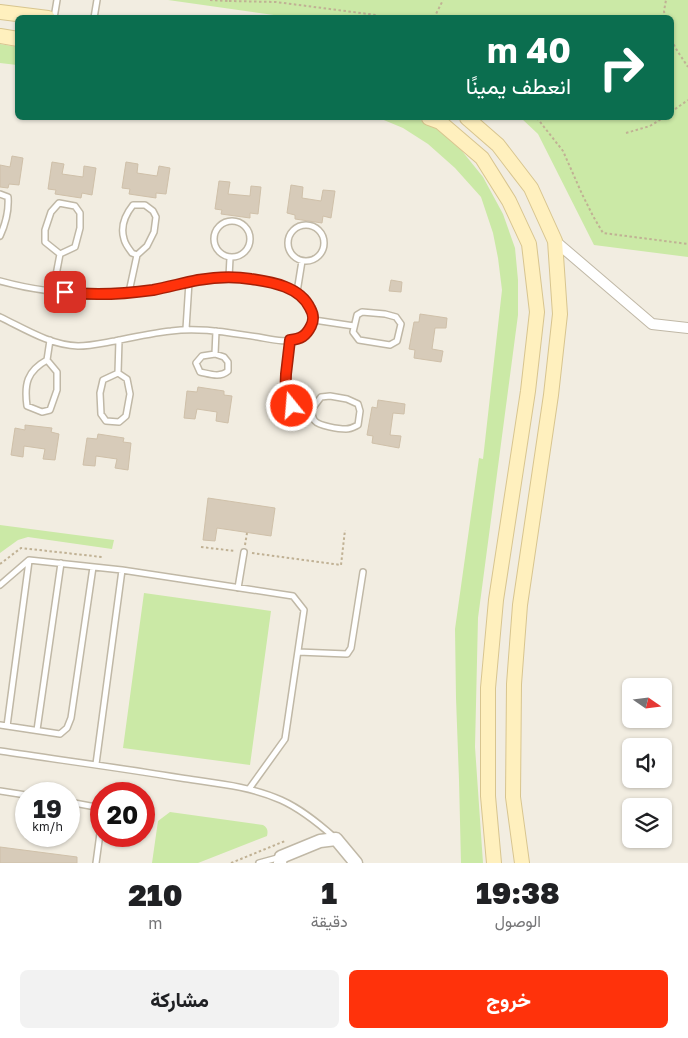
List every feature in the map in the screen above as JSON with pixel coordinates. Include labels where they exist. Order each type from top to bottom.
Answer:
[{"type":"main road","points":[[0,12],[24,15]]},
{"type":"main road","points":[[0,36],[15,38]]},
{"type":"main road","points":[[434,120],[440,122],[482,158],[509,201],[529,244],[537,312],[528,391],[496,600],[488,688],[488,796],[494,863]]},
{"type":"main road","points":[[469,120],[498,145],[531,188],[555,241],[560,314],[551,395],[520,605],[514,684],[514,797],[522,863]]},
{"type":"street","points":[[555,241],[652,324],[688,328]]},
{"type":"street","points":[[284,857],[320,841],[336,838],[356,863]]},
{"type":"lane","points":[[55,15],[58,0]]},
{"type":"lane","points":[[94,15],[97,0]]},
{"type":"lane","points":[[0,194],[8,197],[9,205],[5,225],[0,236]]},
{"type":"lane","points":[[59,204],[75,206],[80,213],[80,228],[75,246],[60,254],[45,242],[45,230],[50,212],[59,204]]},
{"type":"lane","points":[[129,292],[137,254],[147,246],[154,232],[156,217],[153,211],[145,206],[133,204],[126,214],[123,227],[124,240],[132,253],[137,254]]},
{"type":"lane","points":[[235,221],[246,227],[250,238],[249,245],[242,255],[230,258],[219,253],[213,243],[213,237],[218,226],[223,222],[235,221]]},
{"type":"lane","points":[[308,225],[319,231],[324,241],[324,247],[318,257],[302,261],[296,258],[289,249],[289,237],[297,228],[308,225]]},
{"type":"lane","points":[[53,291],[60,254]]},
{"type":"lane","points":[[229,277],[230,258]]},
{"type":"lane","points":[[297,292],[302,261]]},
{"type":"lane","points":[[0,281],[37,289],[76,294],[113,294],[154,290],[199,280],[229,277],[251,279],[271,283],[297,292],[307,302],[314,320],[307,333],[297,339],[290,340],[186,329],[78,346],[50,340],[0,317]]},
{"type":"lane","points":[[186,329],[189,282]]},
{"type":"lane","points":[[362,312],[396,317],[401,324],[397,341],[390,345],[359,340],[353,332],[354,326],[357,315],[362,312]]},
{"type":"lane","points":[[314,320],[354,326]]},
{"type":"lane","points":[[215,354],[216,332]]},
{"type":"lane","points":[[47,360],[57,372],[57,390],[50,410],[42,412],[27,406],[25,392],[28,377],[38,366],[47,360],[50,340]]},
{"type":"lane","points":[[118,373],[119,340]]},
{"type":"lane","points":[[290,340],[285,400],[292,406],[312,409]]},
{"type":"lane","points":[[215,354],[228,362],[228,371],[224,375],[200,372],[196,363],[202,356],[215,354]]},
{"type":"lane","points":[[118,373],[127,379],[130,394],[126,416],[119,422],[106,421],[101,414],[100,393],[103,380],[118,373]]},
{"type":"lane","points":[[330,396],[348,399],[358,404],[360,411],[358,425],[347,430],[320,425],[312,417],[312,409],[321,398],[330,396]]},
{"type":"lane","points":[[238,588],[244,552]]},
{"type":"lane","points":[[7,726],[29,560]]},
{"type":"lane","points":[[0,585],[29,560],[122,570],[293,596],[304,610],[285,738],[249,789]]},
{"type":"lane","points":[[37,730],[61,563]]},
{"type":"lane","points":[[0,725],[60,734],[67,728],[71,718],[93,567]]},
{"type":"lane","points":[[96,764],[122,570]]},
{"type":"lane","points":[[298,652],[347,654],[351,648],[363,572]]},
{"type":"lane","points":[[0,751],[96,764],[249,789],[281,800],[296,808],[311,817],[336,838]]},
{"type":"lane","points":[[0,791],[15,793]]},
{"type":"lane","points":[[96,863],[98,847]]},
{"type":"lane","points":[[259,863],[284,857]]},
{"type":"path","points":[[210,0],[276,2],[376,15]]},
{"type":"path","points":[[436,15],[443,0]]},
{"type":"path","points":[[665,15],[666,0]]},
{"type":"path","points":[[674,45],[688,67]]},
{"type":"path","points":[[674,110],[688,100]]},
{"type":"path","points":[[539,120],[563,151],[582,194],[603,232],[688,244]]},
{"type":"path","points":[[626,133],[650,126],[660,120]]},
{"type":"path","points":[[201,547],[341,565],[345,530]]},
{"type":"path","points":[[231,863],[285,841],[284,857]]},
{"type":"green space","points":[[168,0],[688,0],[688,257],[594,245],[538,134],[523,120],[674,120],[674,15],[274,15]]},
{"type":"green space","points":[[0,44],[15,47],[15,65],[0,63]]},
{"type":"green space","points":[[384,120],[421,120],[437,129],[462,151],[483,177],[503,214],[515,248],[518,280],[518,315],[478,618],[475,747],[483,863],[461,863],[455,629],[479,458],[483,459],[502,290],[493,233],[481,197],[455,168],[428,144],[403,128]]},
{"type":"green space","points":[[0,525],[114,540],[112,549],[28,537],[18,540],[0,553]]},
{"type":"green space","points":[[144,593],[271,611],[250,765],[123,748]]},
{"type":"green space","points":[[170,812],[263,825],[266,827],[267,836],[198,863],[152,863],[158,821]]},
{"type":"building","points":[[12,156],[23,158],[19,185],[9,184],[8,188],[0,187],[0,165],[10,167]]},
{"type":"building","points":[[52,162],[64,164],[62,174],[83,177],[84,166],[96,168],[92,195],[82,193],[81,198],[55,194],[56,190],[48,189]]},
{"type":"building","points":[[126,162],[138,164],[137,173],[157,176],[159,166],[170,168],[166,194],[156,193],[156,198],[129,194],[130,189],[122,188]]},
{"type":"building","points":[[219,181],[230,182],[228,194],[250,196],[251,186],[261,187],[258,214],[250,213],[250,218],[221,214],[222,210],[215,209]]},
{"type":"building","points":[[291,185],[303,187],[302,198],[321,201],[323,190],[335,191],[331,218],[323,216],[322,223],[295,219],[295,215],[287,213]]},
{"type":"building","points":[[391,280],[402,282],[401,292],[389,291]]},
{"type":"building","points":[[420,314],[447,318],[446,328],[435,328],[432,349],[443,351],[441,362],[414,358],[415,350],[409,349],[414,322],[419,322]]},
{"type":"building","points":[[198,387],[224,391],[224,395],[232,396],[228,423],[216,421],[217,412],[197,409],[195,419],[184,418],[187,391],[197,392]]},
{"type":"building","points":[[378,400],[405,404],[404,414],[393,413],[390,435],[401,436],[399,448],[372,443],[373,436],[367,435],[372,407],[377,408]]},
{"type":"building","points":[[25,425],[52,428],[51,432],[59,434],[55,460],[43,459],[45,449],[24,446],[23,457],[11,455],[15,428],[25,430]]},
{"type":"building","points":[[98,434],[124,438],[123,442],[131,443],[128,470],[115,468],[117,459],[96,456],[95,466],[83,465],[87,438],[97,439]]},
{"type":"building","points":[[208,498],[275,508],[271,536],[217,528],[215,541],[203,540]]},
{"type":"building","points":[[0,847],[77,857],[77,863],[0,863]]},
{"type":"route","points":[[65,292],[76,294],[113,294],[154,290],[199,280],[229,277],[271,283],[297,292],[307,302],[314,320],[307,333],[297,339],[290,340],[285,400],[292,406]]}]
